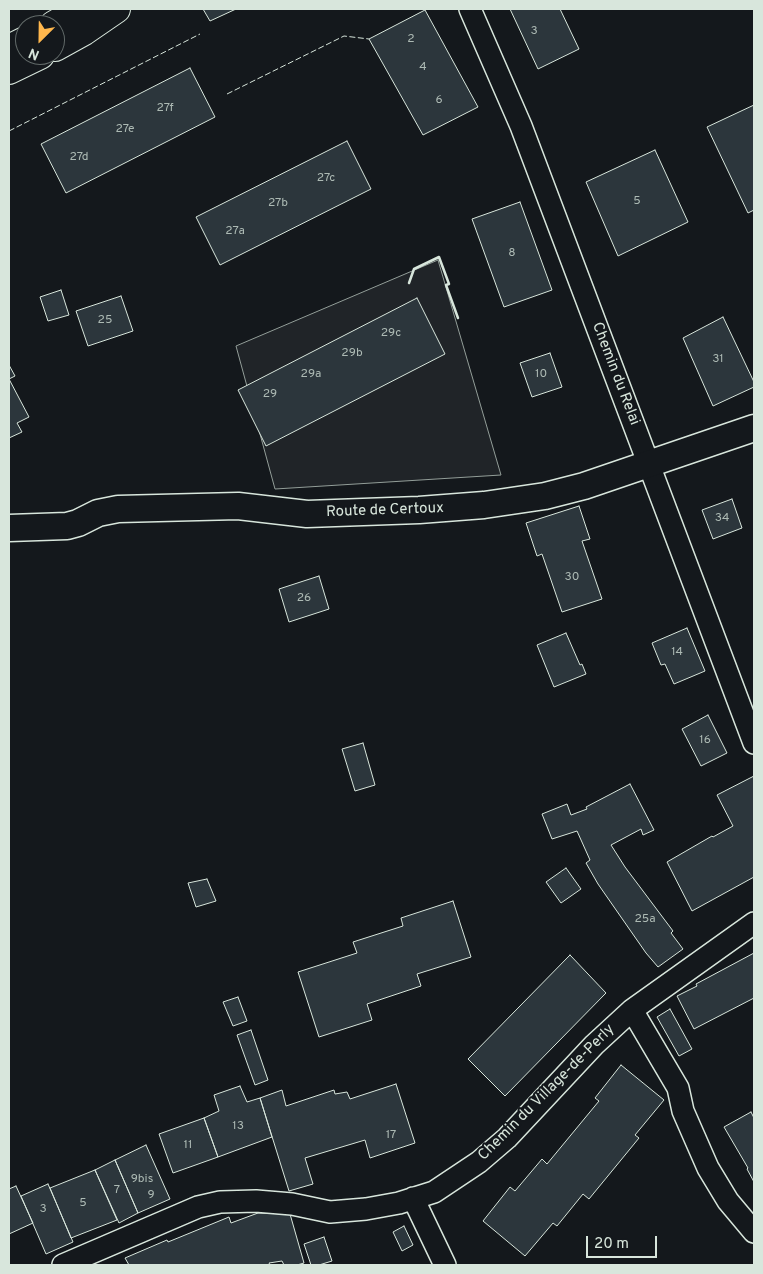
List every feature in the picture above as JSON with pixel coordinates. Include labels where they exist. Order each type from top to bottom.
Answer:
[{"type":"main road","points":[[65,19],[77,12],[100,9]]},
{"type":"main road","points":[[65,41],[116,9]]},
{"type":"street","name":"Chemin du Relai","points":[[470,9],[521,126],[754,743]]},
{"type":"street","name":"Route de Certoux","points":[[9,528],[67,526],[98,513],[118,509],[238,506],[307,514],[419,510],[484,505],[553,494],[584,486],[754,428]]},
{"type":"street","name":"Chemin du Village-de-Perly","points":[[63,1265],[198,1206],[220,1202],[256,1201],[292,1204],[330,1212],[366,1209],[399,1203],[434,1192],[454,1180],[507,1138],[594,1046],[632,1010],[754,923]]},
{"type":"street","points":[[632,1010],[678,1088],[683,1111],[708,1168],[728,1200],[754,1232]]},
{"type":"street","points":[[413,1198],[445,1265]]},
{"type":"shaded area","points":[[438,260],[501,475],[275,489],[236,346]]},
{"type":"building","points":[[203,9],[236,9],[210,21]]},
{"type":"building","points":[[510,9],[560,9],[579,49],[538,69]]},
{"type":"building","points":[[425,10],[478,107],[423,135],[369,39]]},
{"type":"building","points":[[190,68],[215,117],[66,193],[41,144]]},
{"type":"building","points":[[754,105],[754,210],[748,213],[707,127]]},
{"type":"building","points":[[347,141],[371,189],[220,265],[196,217]]},
{"type":"building","points":[[655,150],[688,222],[618,256],[586,182]]},
{"type":"building","points":[[520,202],[552,290],[504,307],[472,219]]},
{"type":"building","points":[[61,290],[69,315],[48,321],[40,297]]},
{"type":"building","points":[[121,296],[133,331],[88,346],[76,311]]},
{"type":"building","points":[[417,298],[445,354],[266,446],[238,390]]},
{"type":"building","points":[[723,317],[754,382],[754,387],[713,406],[683,338]]},
{"type":"building","points":[[550,353],[562,387],[532,397],[520,363]]},
{"type":"building","points":[[9,365],[15,376],[9,379]]},
{"type":"building","points":[[9,379],[29,417],[17,423],[22,432],[9,438]]},
{"type":"building","points":[[732,499],[742,528],[713,539],[702,510]]},
{"type":"building","points":[[579,506],[590,539],[582,541],[602,599],[562,612],[542,554],[537,556],[526,523]]},
{"type":"building","points":[[319,576],[329,609],[289,622],[279,589]]},
{"type":"building","points":[[687,628],[705,671],[674,684],[665,664],[661,665],[652,643]]},
{"type":"building","points":[[566,633],[586,674],[554,687],[537,645]]},
{"type":"building","points":[[708,715],[727,753],[701,766],[682,729]]},
{"type":"building","points":[[363,743],[375,785],[355,791],[342,749]]},
{"type":"building","points":[[754,776],[754,877],[692,911],[667,862],[733,826],[717,795]]},
{"type":"building","points":[[630,784],[654,830],[643,835],[641,829],[611,845],[625,867],[673,931],[671,933],[683,949],[658,967],[646,953],[598,884],[586,863],[590,860],[577,831],[552,839],[542,814],[567,804],[571,815],[587,809],[586,807]]},
{"type":"building","points":[[566,868],[581,889],[561,903],[546,882]]},
{"type":"building","points":[[207,879],[216,901],[196,907],[188,883]]},
{"type":"building","points":[[453,901],[471,957],[417,974],[421,986],[367,1004],[372,1020],[319,1037],[298,972],[357,953],[353,942],[403,926],[401,918]]},
{"type":"building","points":[[754,953],[754,998],[694,1029],[677,996]]},
{"type":"building","points":[[570,955],[606,993],[505,1096],[468,1059]]},
{"type":"building","points":[[238,997],[247,1021],[233,1026],[223,1002]]},
{"type":"building","points":[[670,1009],[692,1049],[679,1056],[657,1017]]},
{"type":"building","points":[[251,1030],[268,1080],[255,1085],[237,1035]]},
{"type":"building","points":[[621,1065],[664,1100],[635,1135],[639,1138],[589,1199],[583,1194],[557,1226],[553,1223],[525,1256],[483,1221],[510,1187],[515,1191],[542,1159],[547,1164],[599,1101],[595,1098]]},
{"type":"building","points":[[396,1084],[415,1143],[370,1158],[365,1140],[305,1158],[313,1184],[289,1191],[260,1098],[282,1090],[286,1106],[334,1090],[335,1094],[347,1092],[350,1099]]},
{"type":"building","points":[[240,1086],[247,1102],[260,1098],[272,1137],[218,1157],[204,1118],[219,1111],[214,1095]]},
{"type":"building","points":[[751,1112],[754,1118],[754,1182],[724,1127]]},
{"type":"building","points":[[204,1118],[218,1157],[173,1173],[159,1134]]},
{"type":"building","points":[[146,1145],[170,1199],[138,1213],[115,1160]]},
{"type":"building","points":[[115,1160],[138,1213],[119,1223],[95,1170]]},
{"type":"building","points":[[95,1170],[117,1220],[71,1238],[50,1188]]},
{"type":"building","points":[[48,1184],[73,1242],[46,1254],[21,1196]]},
{"type":"building","points":[[16,1186],[33,1223],[9,1234],[9,1189]]},
{"type":"building","points":[[258,1213],[290,1214],[304,1263],[284,1265],[282,1261],[269,1263],[270,1265],[129,1265],[125,1258],[229,1217],[231,1223]]},
{"type":"building","points":[[404,1226],[413,1245],[402,1251],[393,1232]]},
{"type":"building","points":[[324,1237],[332,1261],[311,1265],[304,1244]]},
{"type":"fence","points":[[9,131],[200,34]]},
{"type":"fence","points":[[227,94],[344,36],[369,39]]},
{"type":"wall","points":[[409,283],[414,269],[439,257],[449,284],[446,285],[458,318]]}]
